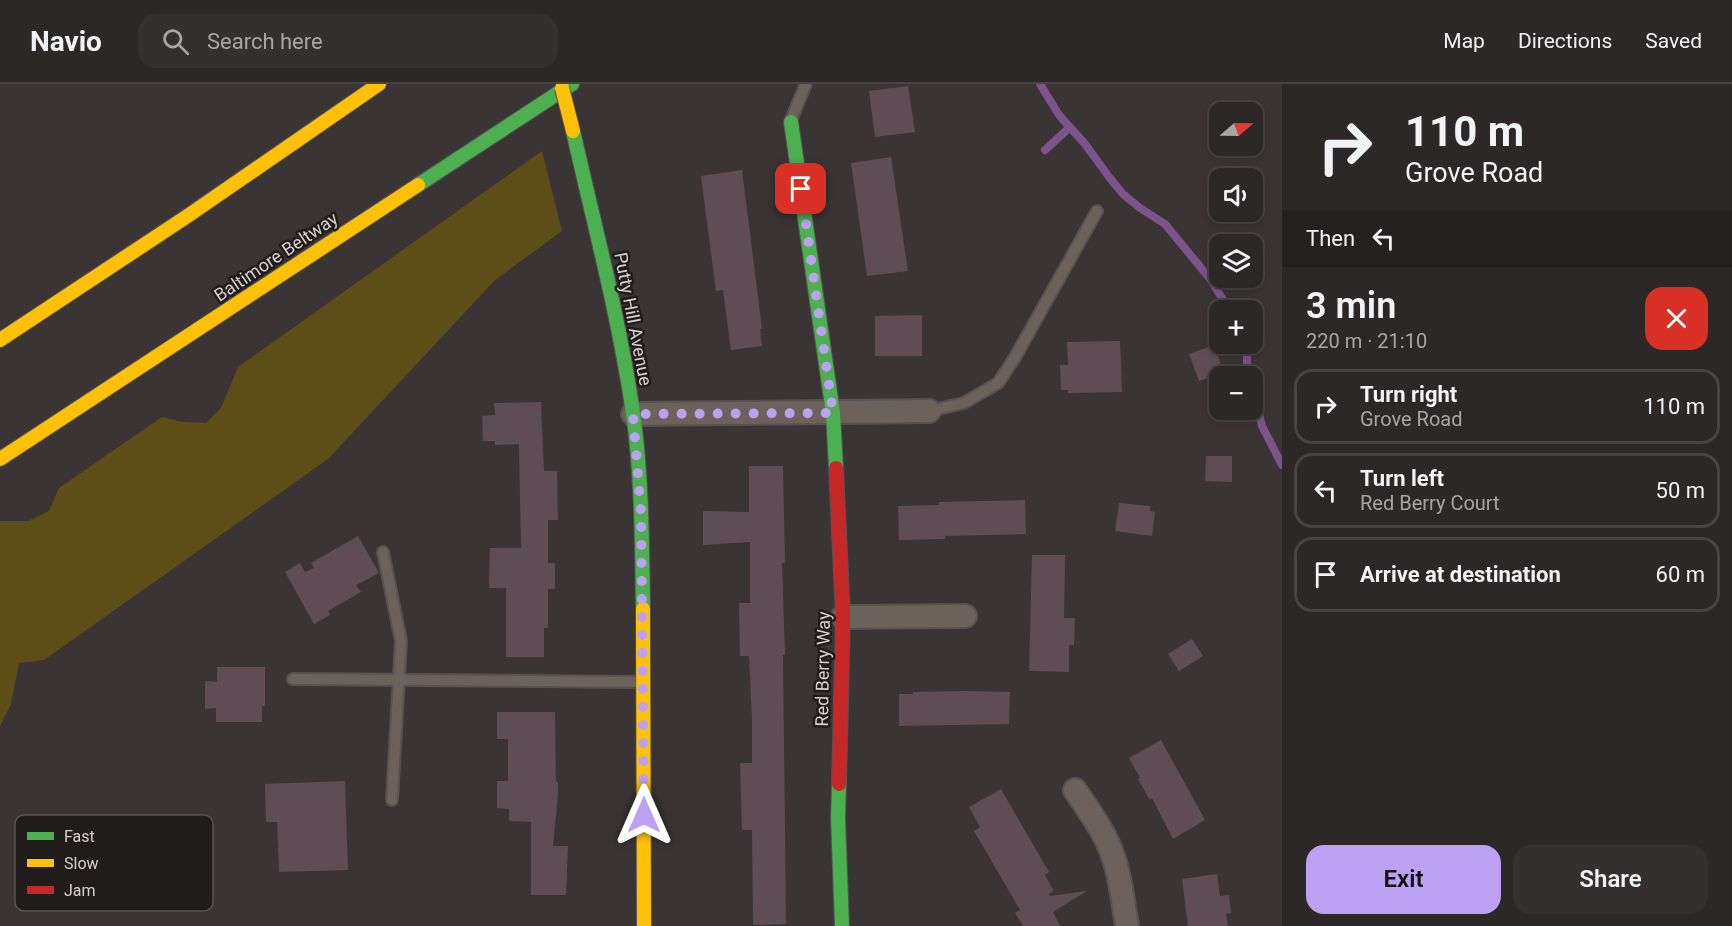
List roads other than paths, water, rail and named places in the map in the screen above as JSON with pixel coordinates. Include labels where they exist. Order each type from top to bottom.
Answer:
[{"type":"main road","points":[[0,340],[189,215],[380,84]]},
{"type":"main road","name":"Putty Hill Avenue","points":[[561,84],[615,311],[633,414],[641,512],[644,926]]},
{"type":"main road","name":"Baltimore Beltway","points":[[0,459],[572,84]]},
{"type":"main road","name":"Red Berry Way","points":[[791,122],[833,413],[843,617],[838,818],[842,926]]},
{"type":"street","points":[[633,414],[929,411]]},
{"type":"street","points":[[843,617],[965,616]]},
{"type":"street","points":[[1075,790],[1103,834],[1113,855],[1127,926]]},
{"type":"lane","points":[[791,122],[806,84]]},
{"type":"lane","points":[[929,411],[964,403],[998,383],[1014,359],[1097,211]]},
{"type":"lane","points":[[383,552],[400,641],[392,800]]},
{"type":"lane","points":[[293,679],[644,682]]},
{"type":"waterway","points":[[1040,84],[1059,115],[1085,144],[1123,194],[1165,224],[1211,280],[1223,300]]},
{"type":"waterway","points":[[1045,150],[1070,127]]},
{"type":"waterway","points":[[1247,354],[1248,366]]},
{"type":"waterway","points":[[1260,420],[1282,465]]}]
